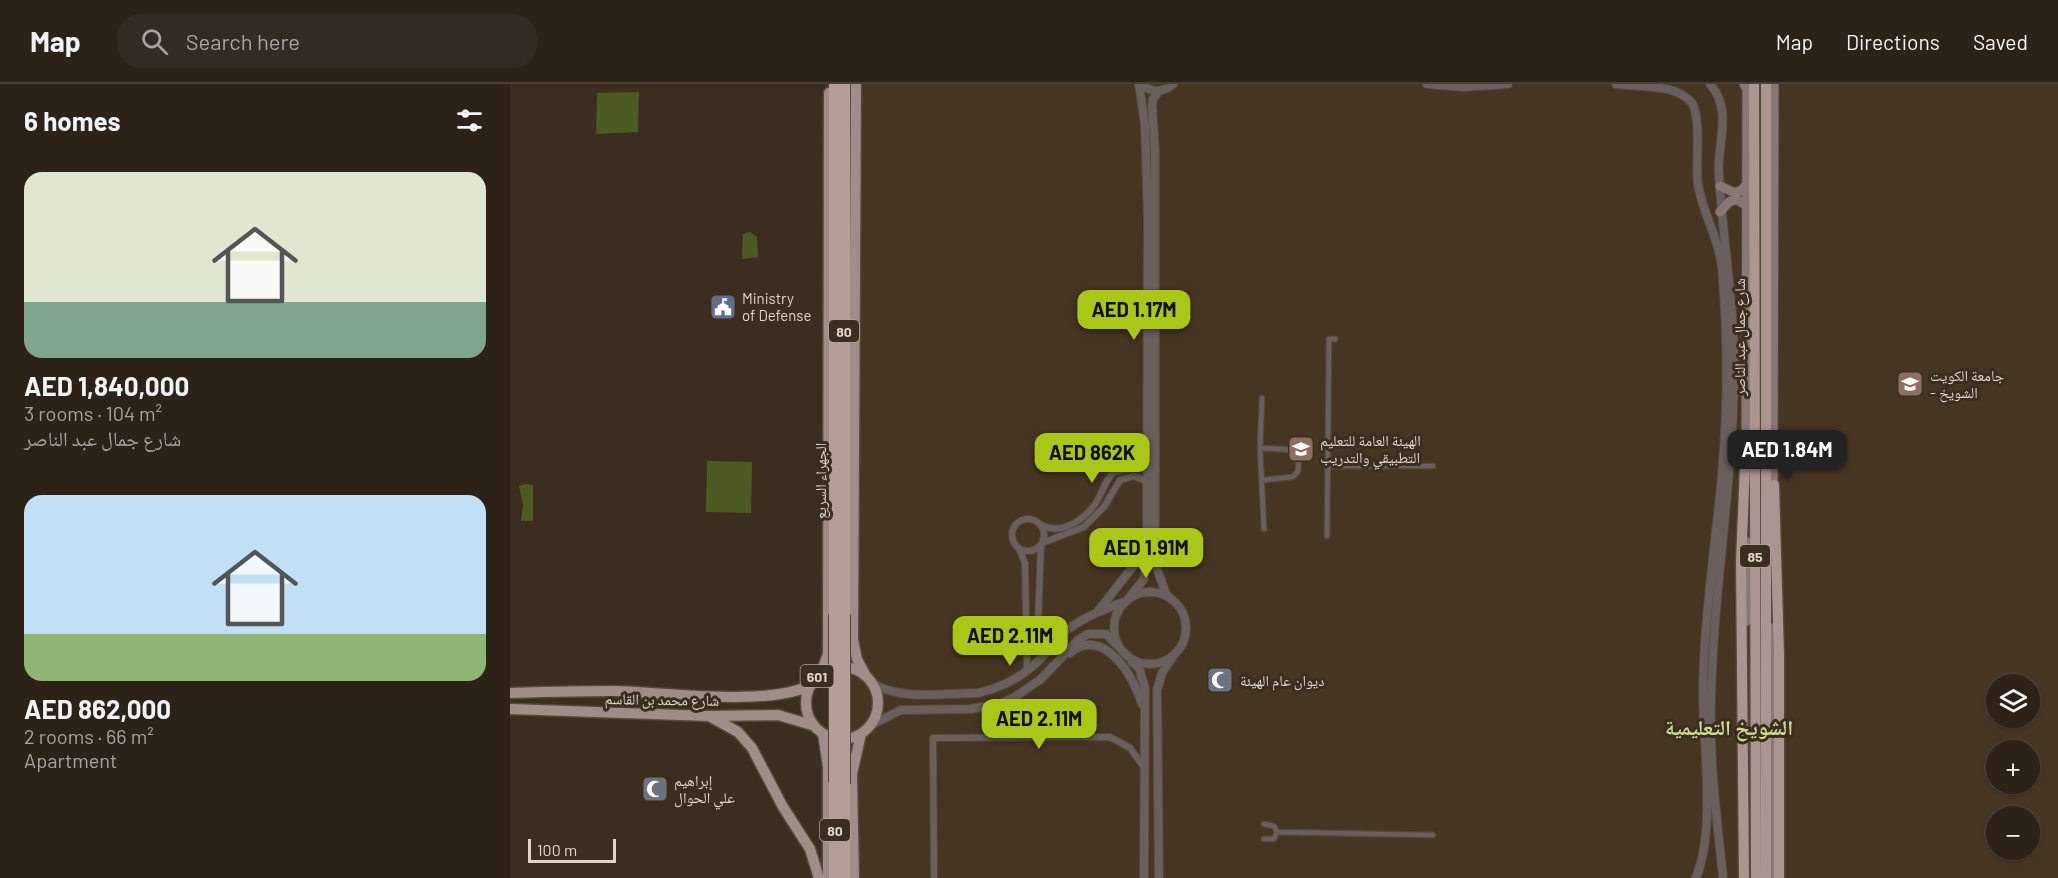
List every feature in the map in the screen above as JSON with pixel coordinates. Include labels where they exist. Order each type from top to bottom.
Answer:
[{"type":"highway","name":"الجهراء السريع","points":[[835,84],[835,878]]},
{"type":"highway","name":"الجهراء السريع","points":[[844,84],[844,878]]},
{"type":"highway","name":"شارع جمال عبد الناصر","points":[[1754,84],[1756,878]]},
{"type":"highway","name":"شارع جمال عبد الناصر","points":[[1766,84],[1766,878]]},
{"type":"highway","points":[[1746,442],[1742,561],[1746,878]]},
{"type":"highway","points":[[1773,485],[1779,655],[1779,878]]},
{"type":"main road","name":"الجهراء السريع","points":[[821,673],[828,654],[829,84]]},
{"type":"main road","points":[[812,725],[823,734],[842,740],[861,734],[871,725],[878,708],[877,695],[857,659],[853,640],[856,84]]},
{"type":"main road","points":[[1744,84],[1747,90],[1746,878]]},
{"type":"main road","points":[[1773,878],[1774,84]]},
{"type":"main road","points":[[1720,186],[1735,193],[1747,184]]},
{"type":"main road","points":[[1720,212],[1729,202],[1736,199],[1747,206]]},
{"type":"main road","name":"601","points":[[812,725],[805,706],[810,685],[821,673],[841,666],[854,669],[869,679]]},
{"type":"main road","name":"شارع محمد بن القاسم","points":[[510,693],[616,691],[758,696],[792,694],[810,685]]},
{"type":"main road","points":[[758,696],[775,703],[776,710],[770,715]]},
{"type":"main road","name":"شارع محمد بن القاسم","points":[[510,709],[709,716],[786,715],[812,725]]},
{"type":"main road","points":[[709,716],[738,732],[752,748],[783,807],[810,849],[819,878]]},
{"type":"main road","points":[[823,734],[828,767],[828,878]]},
{"type":"main road","points":[[854,878],[852,774],[861,734]]},
{"type":"street","points":[[1140,84],[1150,90],[1159,91]]},
{"type":"street","points":[[1140,84],[1146,150],[1152,340],[1147,461],[1155,560],[1167,596],[1181,609],[1185,620],[1184,641],[1162,673],[1157,690],[1159,878]]},
{"type":"street","points":[[1118,646],[1114,623],[1126,601],[1144,579],[1147,549],[1155,150],[1152,106],[1153,99],[1159,91],[1173,84]]},
{"type":"street","points":[[1430,84],[1472,87],[1508,84]]},
{"type":"street","points":[[1622,84],[1676,89],[1691,102],[1697,119],[1695,161],[1698,187],[1722,266],[1726,383],[1724,485]]},
{"type":"street","points":[[1710,84],[1718,95],[1724,116],[1718,174],[1733,330],[1734,375],[1722,505],[1711,702],[1713,784],[1723,878]]},
{"type":"street","points":[[1328,536],[1329,339],[1335,339]]},
{"type":"street","points":[[1329,396],[1336,396]]},
{"type":"street","points":[[1262,398],[1260,448],[1264,529]]},
{"type":"street","points":[[1260,448],[1293,450],[1299,456],[1298,471],[1293,477],[1263,480]]},
{"type":"street","points":[[1027,670],[1025,563],[1012,534],[1017,523],[1027,519],[1057,529],[1074,523],[1092,508],[1114,472],[1139,467],[1147,461]]},
{"type":"street","points":[[1328,466],[1433,466]]},
{"type":"street","points":[[1019,548],[1028,551],[1084,527],[1104,507],[1120,480],[1134,476],[1149,477]]},
{"type":"street","points":[[1696,878],[1706,841],[1703,684],[1708,593],[1722,505]]},
{"type":"street","points":[[1041,525],[1044,534],[1041,544],[1038,623],[1044,634],[1060,636]]},
{"type":"street","points":[[1098,611],[1135,568],[1147,549]]},
{"type":"street","points":[[869,679],[890,692],[970,693],[1009,683],[1027,670],[1060,636],[1098,611],[1146,592],[1167,596]]},
{"type":"street","points":[[1054,667],[1078,640],[1088,634],[1106,634],[1129,658],[1142,677],[1144,878]]},
{"type":"street","points":[[871,725],[886,715],[901,710],[969,709],[1000,704],[1015,697],[1075,649],[1084,645],[1099,646],[1110,652],[1129,675],[1144,711]]},
{"type":"street","points":[[1129,658],[1152,664],[1174,655]]},
{"type":"street","points":[[969,709],[970,693]]},
{"type":"street","points":[[934,878],[933,738],[1110,737],[1130,747],[1144,769],[1158,771]]},
{"type":"street","points":[[1264,824],[1274,826],[1277,832],[1274,839],[1264,839]]},
{"type":"street","points":[[1277,832],[1433,835]]},
{"type":"shaded area","name":"الهيئة العامة للتعليم التطبيقي والتدريب","points":[[840,84],[2058,84],[2058,878],[837,878]]},
{"type":"green space","points":[[639,92],[638,132],[596,134],[597,93]]},
{"type":"green space","points":[[750,232],[757,237],[758,257],[742,259],[743,234]]},
{"type":"green space","points":[[707,461],[752,462],[751,513],[706,512]]},
{"type":"green space","points":[[533,485],[533,521],[521,521],[523,504],[519,486]]},
{"type":"place","name":"Ministry of Defense","points":[[723,307]]},
{"type":"place","name":"جامعة الكويت - الشويخ","points":[[1910,384]]},
{"type":"place","name":"الهيئة العامة للتعليم التطبيقي والتدريب","points":[[1301,449]]},
{"type":"place","name":"ديوان عام الهيئة","points":[[1220,680]]},
{"type":"place","name":"إبراهيم علي الحوال","points":[[655,789]]},
{"type":"district","name":"الشويخ التعليمية","points":[[1729,726]]}]
